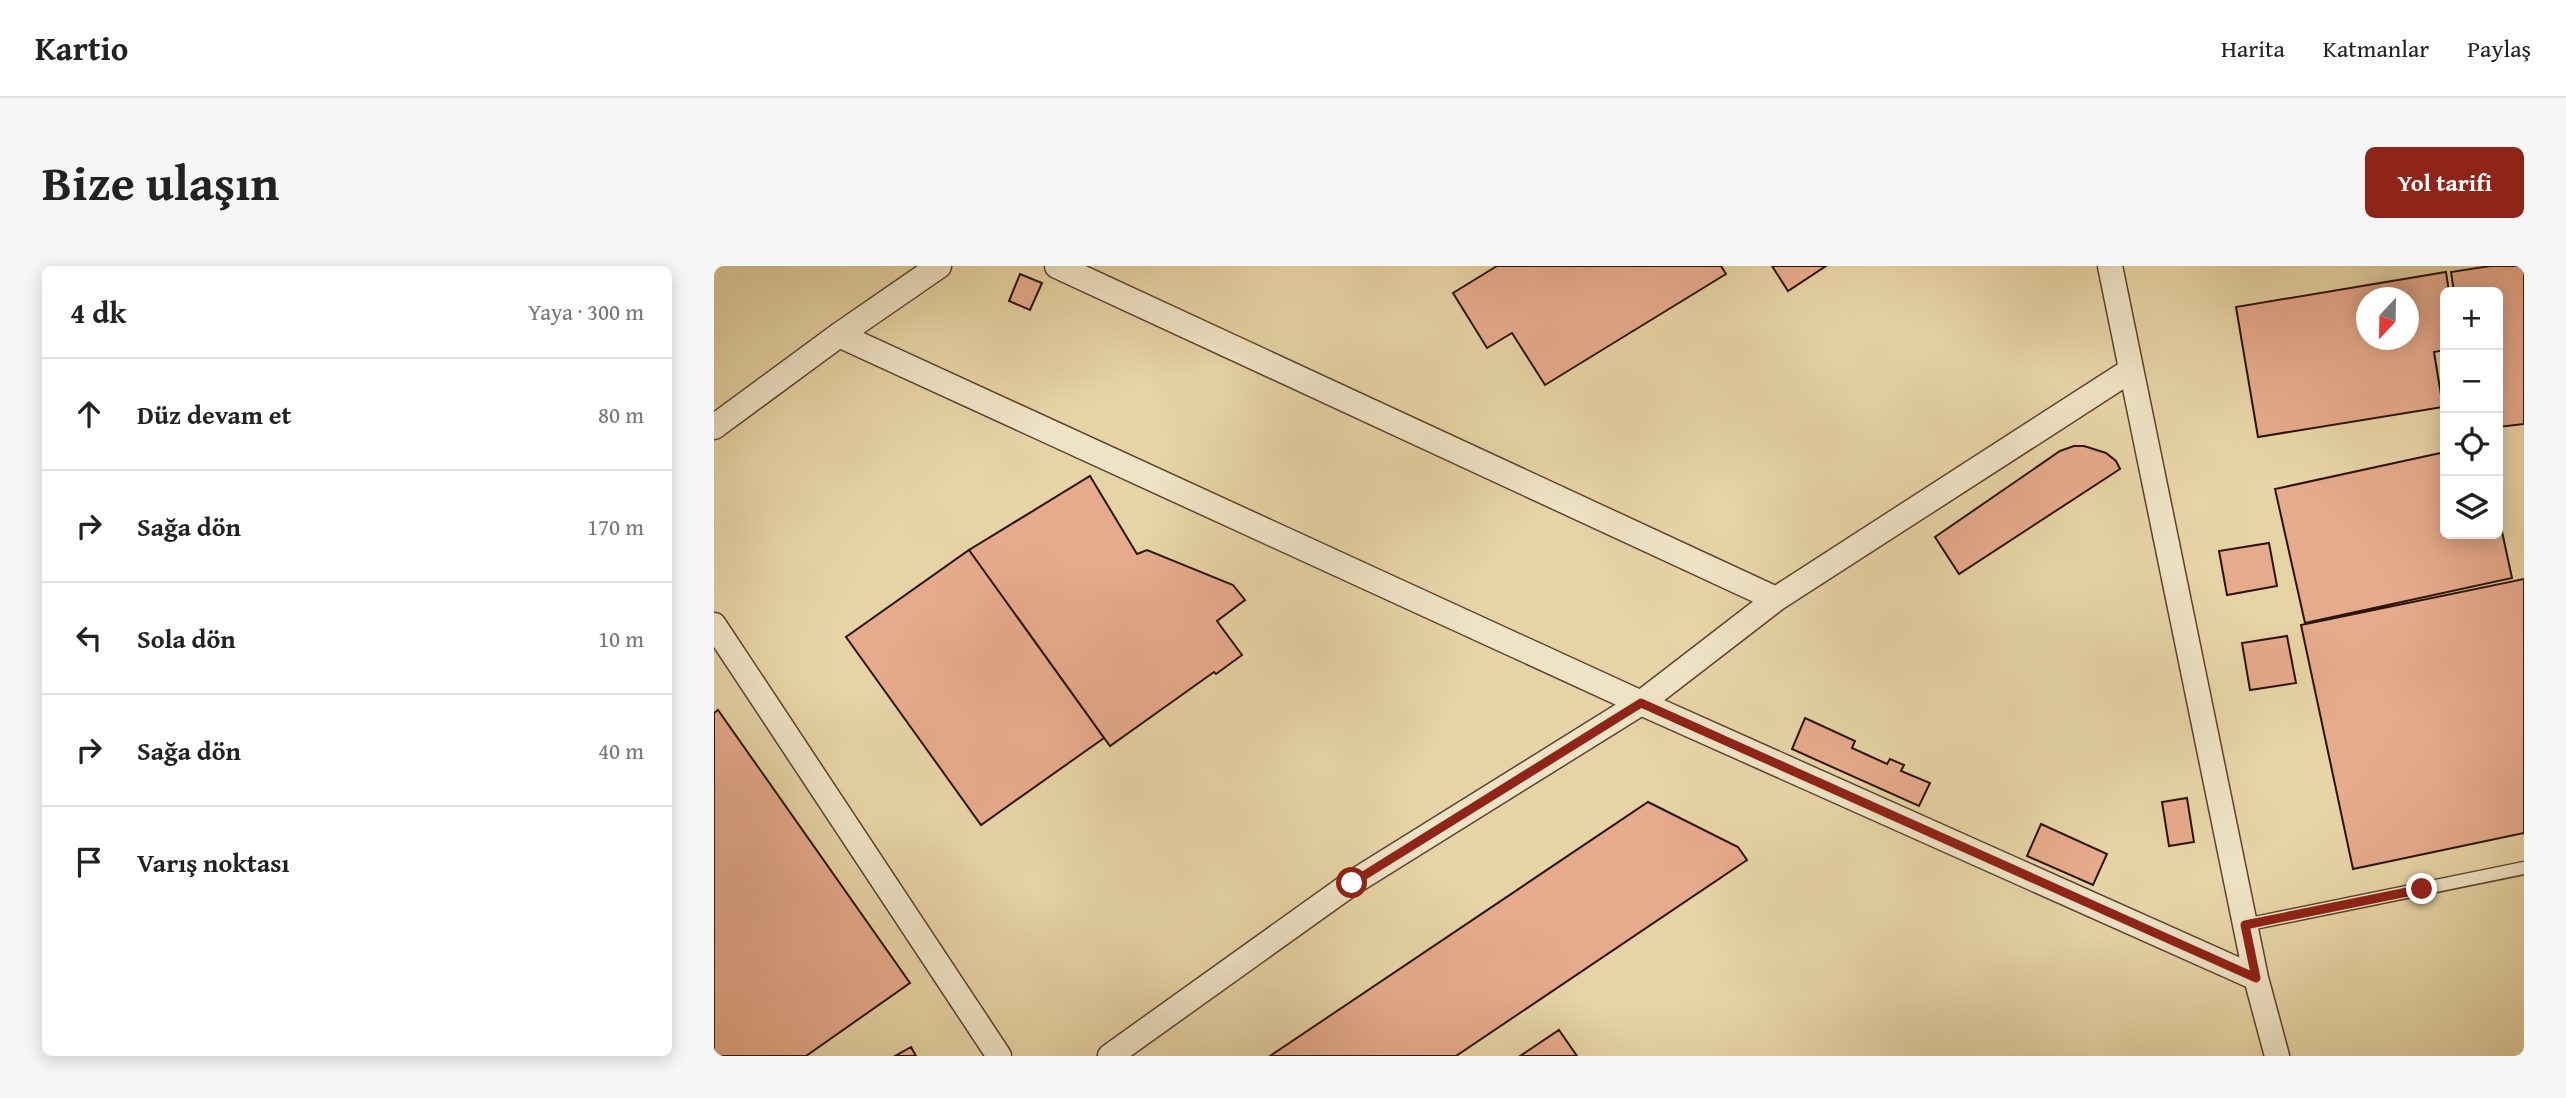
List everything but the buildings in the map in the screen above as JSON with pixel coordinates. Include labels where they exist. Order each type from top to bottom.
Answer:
[{"type":"street","points":[[714,427],[839,335],[940,266]]},
{"type":"street","points":[[1058,266],[1776,598]]},
{"type":"street","points":[[2110,266],[2256,978],[2277,1056]]},
{"type":"street","points":[[839,335],[1641,703],[2256,978]]},
{"type":"street","points":[[1110,1056],[1352,883],[1641,703],[1776,598],[2131,370]]},
{"type":"street","points":[[714,625],[999,1056]]},
{"type":"lane","points":[[2245,925],[2524,868]]},
{"type":"route","points":[[1352,883],[1641,703],[2256,978],[2245,925],[2422,889]]}]
